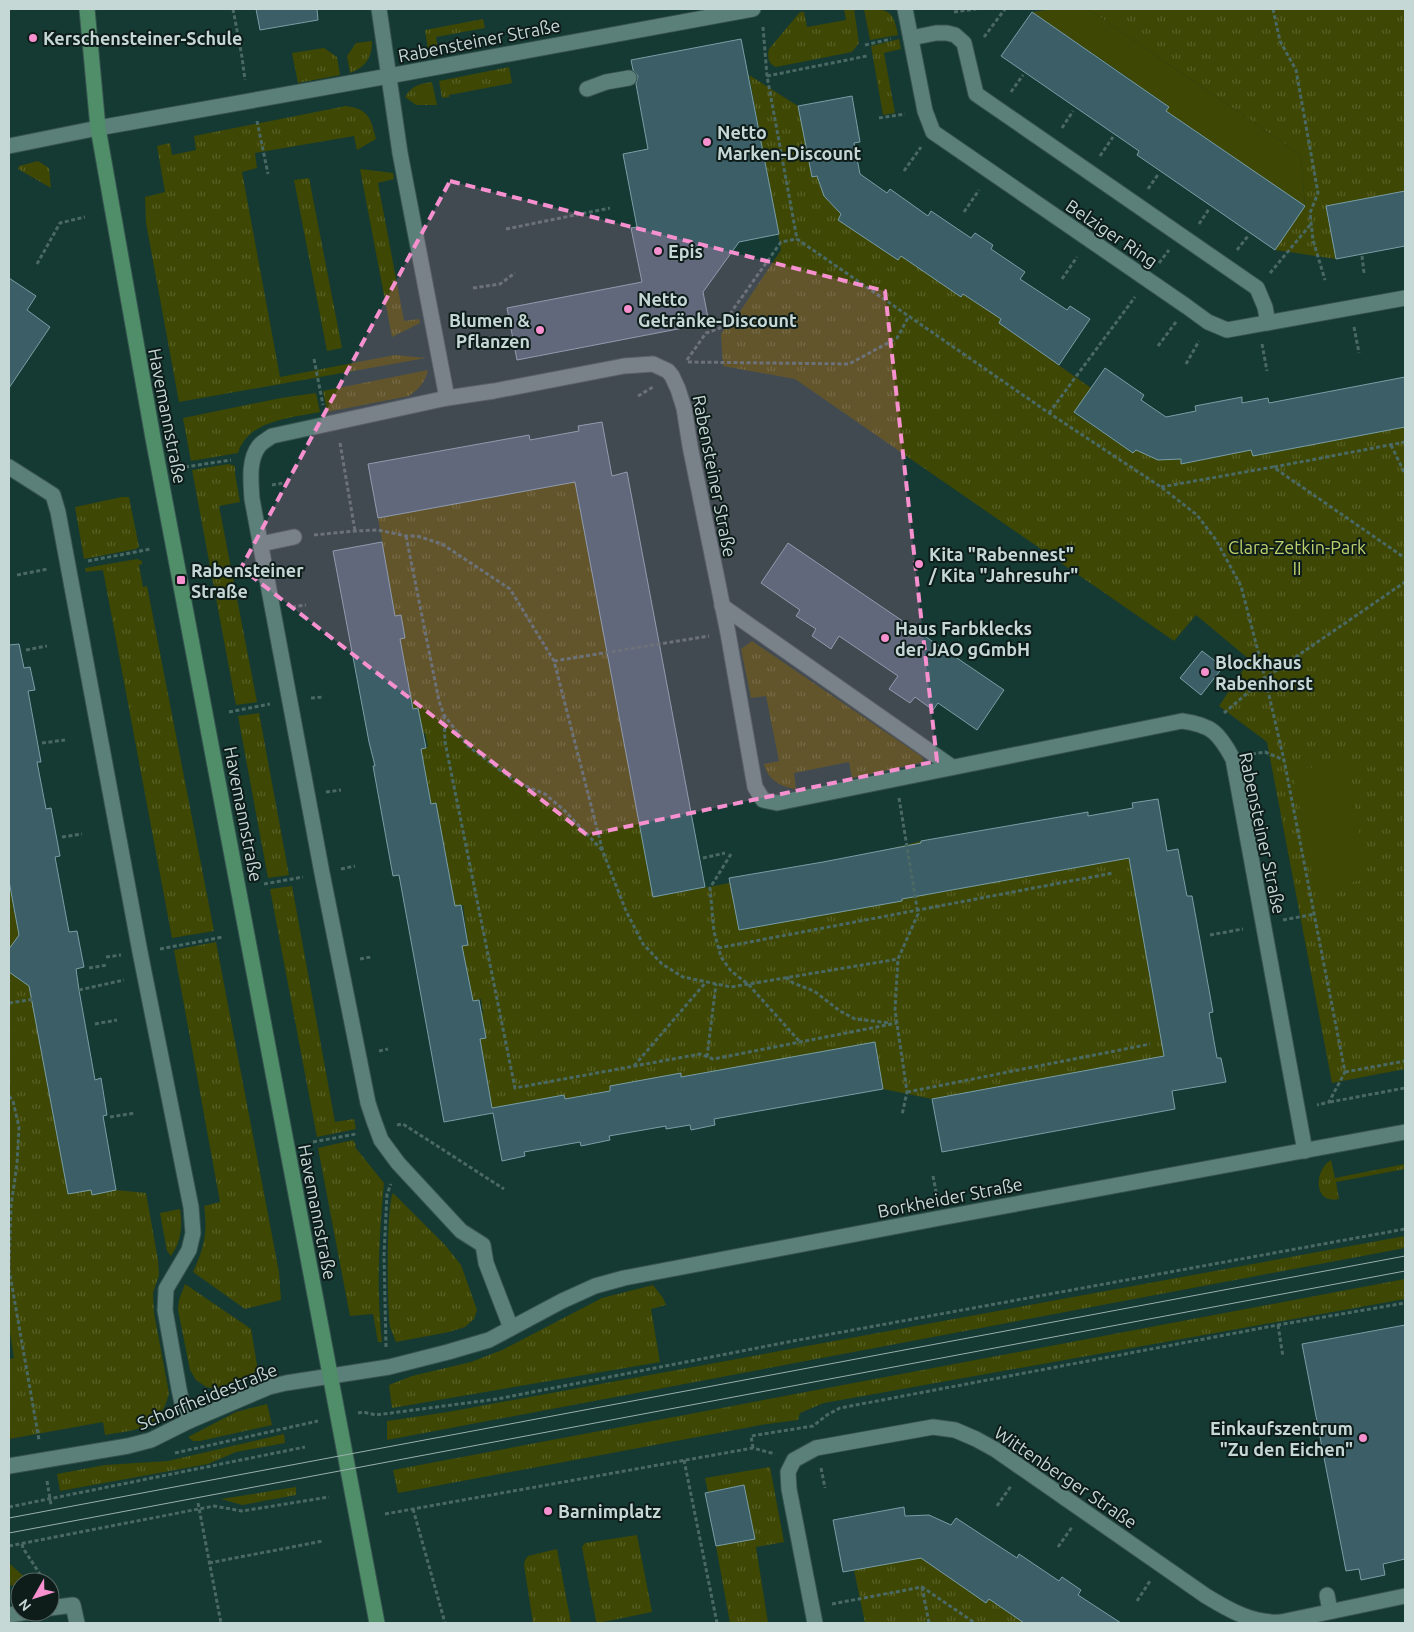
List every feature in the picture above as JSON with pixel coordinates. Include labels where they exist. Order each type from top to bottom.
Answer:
[{"type":"main road","name":"Havemannstraße","points":[[87,9],[98,128],[153,438],[377,1623]]},
{"type":"street","name":"Rabensteiner Straße","points":[[378,9],[400,153],[447,398]]},
{"type":"street","points":[[905,9],[905,38],[925,111],[933,132]]},
{"type":"street","name":"Rabensteiner Straße","points":[[9,146],[98,128],[389,76],[758,14]]},
{"type":"street","points":[[905,38],[947,33],[955,35],[964,43],[976,94],[1257,288],[1265,307],[1264,324]]},
{"type":"street","points":[[587,89],[606,82],[629,78]]},
{"type":"street","name":"Belziger Ring","points":[[933,132],[1208,322],[1227,330],[1405,298]]},
{"type":"street","name":"Rabensteiner Straße","points":[[261,544],[250,480],[252,461],[258,447],[272,436],[447,398],[624,366],[653,364],[668,372],[672,376],[684,408],[728,633],[755,787],[763,800],[777,803],[1182,721],[1200,723],[1213,730],[1223,740],[1232,759],[1305,1151]]},
{"type":"street","points":[[9,467],[53,495],[191,1207],[192,1233],[189,1250],[166,1289],[164,1310],[183,1408],[190,1421]]},
{"type":"street","points":[[294,537],[261,544],[322,873],[368,1103],[381,1140],[398,1163],[461,1231],[482,1245],[486,1263],[511,1328],[488,1340],[389,1367],[330,1376]]},
{"type":"street","points":[[722,606],[952,767]]},
{"type":"street","name":"Borkheider Straße","points":[[511,1328],[595,1286],[624,1278],[1405,1132]]},
{"type":"street","name":"Schorfheidestraße","points":[[9,1466],[128,1446],[151,1440],[269,1387],[330,1376]]},
{"type":"street","name":"Wittenberger Straße","points":[[794,1460],[816,1448],[933,1427],[955,1430],[996,1450],[1229,1610],[1255,1620],[1268,1623],[1281,1622],[1405,1596]]},
{"type":"street","points":[[794,1460],[788,1472],[789,1489],[815,1623]]},
{"type":"street","points":[[1327,1595],[1330,1611]]},
{"type":"street","points":[[60,1607],[73,1605],[77,1623]]},
{"type":"path","points":[[233,9],[242,57],[247,102]]},
{"type":"path","points":[[983,38],[1004,9]]},
{"type":"path","points":[[1273,9],[1280,41],[1296,70],[1318,193],[1310,213],[1313,240],[1325,280]]},
{"type":"path","points":[[758,14],[767,76],[797,239]]},
{"type":"path","points":[[865,45],[905,38]]},
{"type":"path","points":[[767,76],[867,56]]},
{"type":"path","points":[[1006,99],[1023,75]]},
{"type":"path","points":[[878,118],[925,111]]},
{"type":"path","points":[[1058,134],[1073,111]]},
{"type":"path","points":[[257,119],[268,174]]},
{"type":"path","points":[[904,171],[916,152],[933,132]]},
{"type":"path","points":[[1096,161],[1113,138]]},
{"type":"path","points":[[964,212],[991,171]]},
{"type":"path","points":[[1145,194],[1159,173]]},
{"type":"path","points":[[506,228],[610,208]]},
{"type":"path","points":[[1196,229],[1209,209]]},
{"type":"path","points":[[37,264],[60,223],[85,217]]},
{"type":"path","points":[[1266,277],[1311,223]]},
{"type":"path","points":[[1049,413],[1180,235]]},
{"type":"path","points":[[1234,254],[1248,236]]},
{"type":"path","points":[[692,353],[706,333],[720,328],[781,242],[797,239],[1049,413],[1161,487],[1197,515],[1216,540],[1241,586],[1284,760],[1345,1072],[1329,1102]]},
{"type":"path","points":[[1062,279],[1088,240]]},
{"type":"path","points":[[1362,256],[1364,273]]},
{"type":"path","points":[[473,288],[500,284],[515,273]]},
{"type":"path","points":[[1158,346],[1186,306]]},
{"type":"path","points":[[685,362],[849,364],[897,338],[910,316]]},
{"type":"path","points":[[1186,364],[1208,322]]},
{"type":"path","points":[[1264,324],[1267,371]]},
{"type":"path","points":[[314,359],[332,424],[355,530]]},
{"type":"path","points":[[1161,487],[1405,442]]},
{"type":"path","points":[[1391,445],[1405,474]]},
{"type":"path","points":[[185,467],[235,459]]},
{"type":"path","points":[[1273,467],[1405,558]]},
{"type":"path","points":[[294,537],[355,530],[378,530],[406,536],[417,536],[442,544],[510,589],[554,661],[603,852],[626,911],[643,944],[662,964],[683,977],[731,987],[898,959]]},
{"type":"path","points":[[406,536],[439,701],[444,715],[445,742],[515,1088],[700,1054],[713,1059],[897,1023]]},
{"type":"path","points":[[1213,730],[1221,716],[1265,678],[1405,582]]},
{"type":"path","points":[[554,661],[728,633]]},
{"type":"path","points":[[26,650],[47,646]]},
{"type":"path","points":[[229,712],[260,706]]},
{"type":"path","points":[[444,715],[468,746],[516,782],[545,794],[564,810],[603,852]]},
{"type":"path","points":[[42,743],[65,740]]},
{"type":"path","points":[[1232,759],[1265,752],[1284,760]]},
{"type":"path","points":[[896,779],[918,914],[898,959],[895,1010],[907,1092],[902,1115]]},
{"type":"path","points":[[62,837],[82,834]]},
{"type":"path","points":[[703,858],[725,853]]},
{"type":"path","points":[[730,854],[710,888],[714,932],[721,957],[731,971],[748,984],[800,1042]]},
{"type":"path","points":[[718,948],[1113,873]]},
{"type":"path","points":[[264,884],[296,878]]},
{"type":"path","points":[[1210,935],[1315,914]]},
{"type":"path","points":[[171,947],[223,937]]},
{"type":"path","points":[[89,968],[107,965]]},
{"type":"path","points":[[79,990],[145,976]]},
{"type":"path","points":[[786,978],[793,983],[814,991],[834,1007],[855,1019],[897,1023]]},
{"type":"path","points":[[634,1066],[706,982]]},
{"type":"path","points":[[707,1056],[716,984]]},
{"type":"path","points":[[9,1003],[35,999]]},
{"type":"path","points":[[95,1024],[117,1020]]},
{"type":"path","points":[[907,1092],[1150,1044]]},
{"type":"path","points":[[1345,1072],[1405,1061]]},
{"type":"path","points":[[1298,1108],[1405,1088]]},
{"type":"path","points":[[9,1096],[14,1101],[19,1127],[17,1164],[11,1206],[9,1269],[40,1446]]},
{"type":"path","points":[[110,1117],[135,1113]]},
{"type":"path","points":[[402,1124],[504,1189]]},
{"type":"path","points":[[313,1142],[343,1136]]},
{"type":"path","points":[[386,1347],[384,1254],[387,1194],[398,1163]]},
{"type":"path","points":[[363,1412],[376,1415],[498,1399],[802,1340],[1405,1229]]},
{"type":"path","points":[[753,1448],[751,1436],[813,1426],[840,1408],[1405,1303]]},
{"type":"path","points":[[1278,1326],[1283,1358]]},
{"type":"path","points":[[195,1449],[310,1422]]},
{"type":"path","points":[[9,1507],[305,1446]]},
{"type":"path","points":[[384,1514],[753,1448],[794,1460]]},
{"type":"path","points":[[684,1460],[717,1623]]},
{"type":"path","points":[[46,1476],[51,1505]]},
{"type":"path","points":[[9,1546],[214,1506],[242,1511],[329,1497]]},
{"type":"path","points":[[198,1503],[221,1623]]},
{"type":"path","points":[[414,1510],[445,1623]]},
{"type":"path","points":[[209,1563],[323,1542]]},
{"type":"path","points":[[22,1544],[39,1572]]},
{"type":"path","points":[[812,1608],[922,1587],[975,1623]]},
{"type":"path","points":[[922,1587],[929,1623]]},
{"type":"highlighted area","points":[[450,181],[885,291],[937,761],[587,835],[241,568]]},
{"type":"green space","points":[[844,9],[854,9],[859,43],[852,52],[776,67],[771,64],[768,57],[769,49],[800,12],[804,12],[807,27],[846,20]]},
{"type":"green space","points":[[864,9],[884,11],[892,16],[898,35],[870,40]]},
{"type":"green space","points":[[1052,9],[1088,9],[1301,155],[1305,206],[1222,156],[1225,151],[1166,111],[1169,107],[1150,93],[1146,97],[1130,79],[1032,12]]},
{"type":"green space","points":[[1088,9],[1405,9],[1405,191],[1326,206],[1336,259],[1275,250],[1305,206],[1301,155]]},
{"type":"green space","points":[[483,19],[485,28],[436,37],[439,56],[429,57],[425,30]]},
{"type":"green space","points":[[899,39],[901,49],[884,53],[895,113],[883,115],[871,46]]},
{"type":"green space","points":[[372,41],[371,52],[367,61],[356,71],[350,73],[347,56],[356,43]]},
{"type":"green space","points":[[324,48],[337,57],[340,75],[298,83],[292,53]]},
{"type":"green space","points":[[509,67],[512,83],[442,98],[439,81]]},
{"type":"green space","name":"Clara-Zetkin-Park II","points":[[749,75],[798,106],[812,177],[817,176],[824,196],[841,214],[838,220],[898,260],[901,256],[961,297],[963,294],[1001,319],[999,323],[1091,388],[1074,413],[1133,453],[1136,450],[1158,460],[1181,459],[1182,464],[1251,450],[1253,455],[1405,427],[1405,1069],[1332,1083],[1267,742],[1219,706],[1250,660],[1196,615],[1174,641],[795,379],[723,366],[721,334],[727,325],[731,325],[781,250]]},
{"type":"green space","points":[[432,82],[437,105],[416,105],[405,97],[413,88],[420,84]]},
{"type":"green space","points":[[346,106],[354,107],[368,116],[376,139],[357,150],[354,136],[255,153],[257,168],[242,172],[280,377],[395,355],[426,358],[179,402],[146,223],[145,197],[165,192],[157,146],[170,143],[172,155],[196,150],[194,136]]},
{"type":"green space","points":[[38,161],[49,168],[51,188],[18,169],[19,166]]},
{"type":"green space","points":[[360,169],[393,173],[394,179],[378,183],[404,321],[419,319],[420,323],[392,337]]},
{"type":"green space","points":[[309,178],[342,348],[327,351],[294,180]]},
{"type":"green space","points":[[428,370],[422,384],[409,396],[327,412],[323,391]]},
{"type":"green space","points":[[316,393],[320,412],[272,422],[261,427],[243,442],[238,453],[191,461],[183,418],[281,398]]},
{"type":"green space","points":[[229,464],[235,466],[240,502],[219,506],[257,702],[236,705],[192,470]]},
{"type":"green space","points":[[575,482],[640,827],[648,850],[644,851],[653,897],[730,883],[739,930],[785,922],[785,917],[811,917],[902,901],[893,848],[921,841],[931,894],[980,885],[979,880],[1003,881],[1129,858],[1165,1056],[1002,1086],[1002,1091],[979,1090],[932,1099],[883,1089],[875,1043],[681,1077],[610,1086],[610,1091],[565,1099],[564,1095],[492,1108],[480,1039],[481,1014],[483,1013],[481,999],[473,1001],[462,946],[468,944],[463,905],[455,906],[436,804],[431,804],[421,749],[428,747],[418,708],[413,709],[400,639],[405,638],[401,616],[395,616],[378,518]]},
{"type":"green space","points":[[129,497],[139,547],[84,559],[75,507]]},
{"type":"green space","points":[[137,559],[142,561],[142,564],[139,565],[143,587],[147,586],[214,931],[172,938],[103,570],[86,572],[85,568]]},
{"type":"green space","points":[[752,641],[922,757],[924,762],[852,778],[849,762],[794,773],[796,789],[776,782],[766,770],[764,764],[779,761],[766,696],[751,698],[741,649]]},
{"type":"green space","points":[[259,713],[289,875],[268,878],[238,716]]},
{"type":"green space","points":[[1346,761],[1368,879],[1315,889],[1293,771]]},
{"type":"green space","points":[[11,866],[10,888],[14,912],[19,912],[24,936],[17,938],[9,949],[9,867]]},
{"type":"green space","points":[[292,886],[335,1122],[354,1119],[356,1129],[317,1137],[270,889]]},
{"type":"green space","points":[[216,942],[279,1272],[281,1300],[245,1309],[193,1272],[204,1240],[206,1224],[204,1206],[220,1202],[174,950]]},
{"type":"green space","points":[[9,972],[24,983],[32,981],[68,1193],[91,1190],[92,1195],[116,1190],[146,1193],[159,1275],[153,1293],[154,1313],[169,1393],[160,1415],[146,1426],[137,1429],[105,1435],[103,1422],[9,1439],[9,1359],[14,1358],[9,1326]]},
{"type":"green space","points":[[353,1140],[356,1145],[355,1147],[384,1183],[379,1262],[382,1342],[378,1342],[373,1314],[350,1316],[318,1148]]},
{"type":"green space","points":[[1331,1160],[1335,1178],[1405,1164],[1405,1169],[1336,1182],[1339,1199],[1331,1199],[1325,1197],[1321,1192],[1319,1179],[1325,1165]]},
{"type":"green space","points":[[393,1193],[445,1245],[461,1265],[477,1310],[474,1319],[465,1327],[396,1342],[390,1327],[388,1280],[389,1217]]},
{"type":"green space","points":[[180,1209],[180,1233],[177,1245],[171,1256],[167,1251],[160,1213]]},
{"type":"green space","points":[[1405,1236],[1405,1248],[387,1440],[387,1421],[448,1412]]},
{"type":"green space","points":[[1405,1279],[1405,1299],[824,1403],[800,1413],[798,1420],[761,1425],[398,1493],[393,1470]]},
{"type":"green space","points":[[185,1284],[251,1329],[258,1371],[217,1389],[206,1387],[196,1380],[190,1370],[178,1310],[179,1300]]},
{"type":"green space","points":[[653,1285],[666,1305],[651,1309],[660,1362],[392,1408],[389,1385],[412,1376],[471,1362],[502,1350],[602,1298]]},
{"type":"green space","points":[[267,1404],[272,1425],[200,1441],[193,1441],[188,1437],[236,1412]]},
{"type":"green space","points":[[284,1434],[285,1443],[236,1452],[208,1464],[60,1491],[57,1474],[105,1465],[168,1461]]},
{"type":"green space","points":[[770,1467],[784,1542],[756,1547],[768,1623],[730,1623],[716,1546],[754,1539],[744,1485],[708,1492],[705,1478]]},
{"type":"green space","points":[[296,1487],[296,1495],[242,1505],[221,1499]]},
{"type":"green space","points":[[637,1535],[652,1612],[598,1623],[596,1621],[582,1547],[585,1543]]},
{"type":"green space","points":[[557,1549],[571,1623],[533,1623],[524,1565],[525,1560],[528,1556]]},
{"type":"green space","points":[[920,1554],[926,1561],[986,1603],[989,1599],[1024,1623],[865,1623],[854,1570]]},
{"type":"green space","points":[[9,1563],[19,1572],[10,1572],[9,1586]]},
{"type":"building","points":[[256,9],[317,9],[318,20],[260,30]]},
{"type":"building","points":[[1032,12],[1169,107],[1166,111],[1305,206],[1275,250],[1137,155],[1139,151],[1001,56]]},
{"type":"building","points":[[741,39],[779,234],[739,242],[703,292],[709,323],[517,360],[507,308],[642,282],[631,228],[637,227],[623,154],[648,149],[636,84],[638,76],[633,70],[631,60]]},
{"type":"building","points":[[852,96],[860,142],[854,143],[860,174],[887,193],[890,189],[928,216],[931,211],[971,238],[975,233],[993,245],[991,249],[1025,272],[1020,279],[1067,310],[1070,306],[1090,319],[1059,365],[999,323],[1001,319],[963,294],[961,297],[901,256],[898,260],[838,220],[841,214],[824,196],[817,176],[812,177],[798,106]]},
{"type":"building","points":[[1405,191],[1405,246],[1336,259],[1326,206]]},
{"type":"building","points":[[9,278],[36,296],[27,310],[50,327],[9,388]]},
{"type":"building","points":[[1105,368],[1144,395],[1141,400],[1166,417],[1196,411],[1195,406],[1242,397],[1242,403],[1268,398],[1269,403],[1405,377],[1405,427],[1253,456],[1251,450],[1181,464],[1181,459],[1158,460],[1136,450],[1133,453],[1074,412]]},
{"type":"building","points":[[602,422],[612,476],[627,472],[705,887],[653,897],[575,482],[378,518],[368,464],[529,435],[530,440],[579,431],[578,426]]},
{"type":"building","points":[[382,542],[395,616],[401,615],[405,638],[400,639],[413,709],[418,708],[426,748],[421,749],[431,804],[436,803],[455,906],[461,905],[468,945],[462,946],[473,1001],[479,1000],[486,1038],[480,1039],[492,1108],[564,1095],[565,1099],[610,1091],[610,1086],[681,1073],[681,1077],[875,1042],[883,1089],[714,1119],[715,1125],[691,1130],[690,1125],[666,1129],[666,1126],[609,1136],[610,1140],[581,1146],[580,1142],[524,1152],[525,1156],[502,1161],[493,1113],[444,1122],[399,875],[393,876],[373,766],[375,766],[333,551]]},
{"type":"building","name":"Haus Farbklecks der JAO gGmbH","points":[[788,543],[1004,690],[977,730],[938,703],[933,710],[915,697],[910,703],[889,689],[898,676],[839,636],[831,649],[812,636],[816,629],[796,616],[800,610],[761,583]]},
{"type":"building","points":[[19,644],[24,668],[30,667],[35,690],[28,691],[41,762],[37,762],[46,809],[51,808],[60,856],[55,857],[69,932],[77,931],[84,967],[76,969],[79,990],[95,1080],[101,1078],[107,1115],[103,1116],[116,1190],[92,1195],[91,1190],[68,1194],[29,986],[9,972],[9,949],[19,935],[9,881],[9,645]]},
{"type":"building","points":[[1202,651],[1223,667],[1201,695],[1180,678]]},
{"type":"building","points":[[1158,799],[1167,851],[1178,849],[1187,896],[1192,896],[1213,1012],[1209,1013],[1217,1058],[1221,1058],[1226,1082],[1172,1091],[1175,1109],[942,1152],[932,1099],[1164,1056],[1129,858],[739,930],[729,878],[823,862],[921,843],[921,841],[1088,812],[1088,816],[1133,808],[1132,803]]},
{"type":"building","name":"Einkaufszentrum \"Zu den Eichen\"","points":[[1405,1325],[1405,1559],[1383,1564],[1385,1575],[1361,1580],[1359,1569],[1346,1571],[1302,1344]]},
{"type":"building","points":[[744,1485],[755,1539],[716,1546],[705,1493]]},
{"type":"building","points":[[904,1507],[905,1516],[929,1515],[951,1525],[956,1518],[1017,1558],[1019,1554],[1059,1581],[1062,1577],[1081,1590],[1078,1595],[1121,1623],[1024,1623],[989,1599],[986,1603],[921,1558],[843,1572],[833,1520]]},
{"type":"tram line","points":[[9,1518],[1405,1256]]},
{"type":"tram line","points":[[9,1533],[1405,1271]]},
{"type":"place","name":"Kerschensteiner-Schule","points":[[33,38]]},
{"type":"place","name":"Netto Marken-Discount","points":[[707,142]]},
{"type":"place","name":"Epis","points":[[658,251]]},
{"type":"place","name":"Netto Getränke-Discount","points":[[628,309]]},
{"type":"place","name":"Blumen & Pflanzen","points":[[540,330]]},
{"type":"place","name":"Kita \"Rabennest\" / Kita \"Jahresuhr\"","points":[[919,564]]},
{"type":"place","name":"Rabensteiner Straße","points":[[181,580]]},
{"type":"place","name":"Haus Farbklecks der JAO gGmbH","points":[[885,638]]},
{"type":"place","name":"Blockhaus Rabenhorst","points":[[1205,672]]},
{"type":"place","name":"Einkaufszentrum \"Zu den Eichen\"","points":[[1363,1438]]},
{"type":"place","name":"Barnimplatz","points":[[548,1511]]}]
